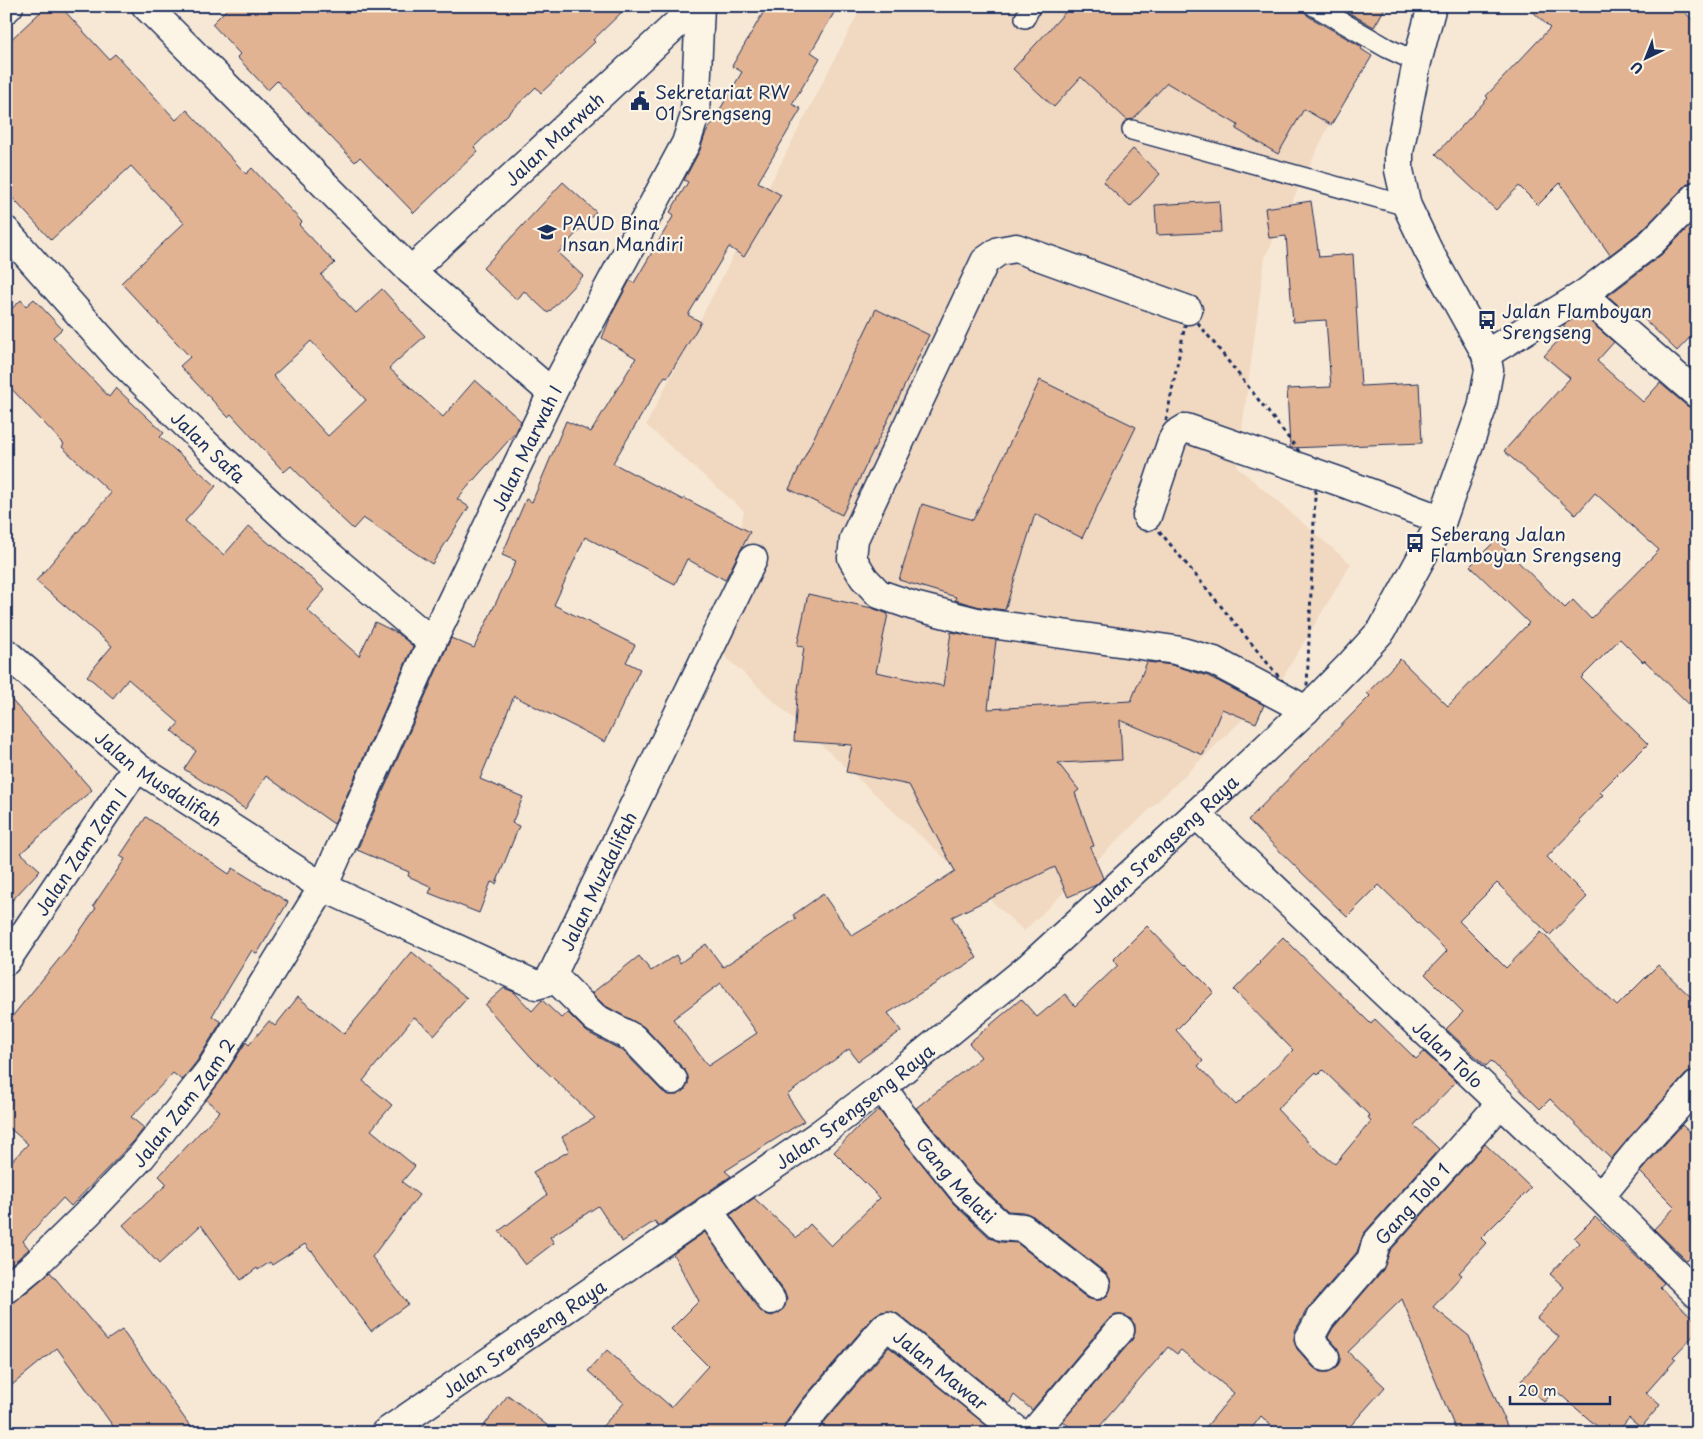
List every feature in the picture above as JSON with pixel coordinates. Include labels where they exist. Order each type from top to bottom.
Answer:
[{"type":"street","points":[[6,9],[9,6]]},
{"type":"street","points":[[146,6],[411,270],[552,393]]},
{"type":"street","name":"Jalan Marwah","points":[[411,270],[696,6]]},
{"type":"street","name":"Jalan Marwah I","points":[[323,887],[432,642],[552,393],[686,143],[695,115],[700,6]]},
{"type":"street","name":"Jalan Srengseng Raya","points":[[385,1433],[820,1134],[882,1087],[1028,967],[1196,814],[1306,710],[1382,630],[1442,520],[1482,408],[1489,370],[1486,354],[1428,250],[1406,206],[1399,170],[1399,152],[1417,62],[1432,6]]},
{"type":"street","points":[[1486,354],[1583,295],[1651,243],[1697,196]]},
{"type":"street","name":"Jalan Safa","points":[[6,231],[120,360],[211,449],[290,522],[432,642]]},
{"type":"street","points":[[1188,310],[1016,248],[999,251],[985,261],[854,539],[852,558],[864,578],[879,594],[905,603],[977,622],[1195,654],[1214,661],[1306,710]]},
{"type":"street","points":[[1583,295],[1697,394]]},
{"type":"street","points":[[1146,516],[1172,441],[1176,434],[1186,428],[1442,520]]},
{"type":"street","name":"Jalan Muzdalifah","points":[[552,975],[753,559]]},
{"type":"street","name":"Jalan Musdalifah","points":[[6,654],[138,768],[323,887]]},
{"type":"street","name":"Jalan Zam Zam I","points":[[6,961],[138,768]]},
{"type":"street","name":"Jalan Tolo","points":[[1196,814],[1600,1197],[1697,1294]]},
{"type":"street","points":[[323,887],[536,985],[546,982],[552,975],[595,1018],[633,1038],[673,1080]]},
{"type":"street","name":"Jalan Zam Zam 2","points":[[6,1289],[35,1264],[101,1200],[142,1156],[210,1070],[323,887]]},
{"type":"street","points":[[1600,1197],[1640,1148],[1697,1085]]},
{"type":"street","name":"Gang Melati","points":[[882,1087],[901,1114],[966,1193],[1001,1226],[1022,1228],[1096,1285]]},
{"type":"street","name":"Gang Tolo 1","points":[[1325,1357],[1310,1339],[1320,1318],[1371,1260],[1376,1243],[1501,1103]]},
{"type":"street","points":[[708,1210],[771,1300]]},
{"type":"street","name":"Jalan Mawar","points":[[798,1433],[814,1410],[886,1327],[891,1327],[1017,1431]]},
{"type":"street","points":[[1017,1431],[1120,1330]]},
{"type":"lane","points":[[1314,6],[1387,48],[1417,62]]},
{"type":"lane","points":[[1132,130],[1406,206]]},
{"type":"path","points":[[1188,310],[1316,474],[1306,710]]},
{"type":"path","points":[[1188,310],[1146,516],[1306,710]]},
{"type":"shaded area","points":[[862,6],[1387,6],[1265,257],[1237,467],[1351,564],[1279,684],[1024,931],[716,648],[744,511],[646,425]]},
{"type":"building","points":[[47,6],[60,6],[109,59],[115,54],[176,120],[187,110],[246,174],[252,168],[302,222],[299,225],[335,263],[321,275],[356,313],[382,289],[425,336],[389,368],[443,417],[475,380],[521,421],[516,432],[457,499],[469,507],[432,564],[363,518],[353,529],[291,466],[284,472],[231,414],[228,417],[180,366],[190,357],[121,283],[184,223],[131,166],[51,240],[6,191],[6,44]],"holes":[[[311,341],[366,400],[328,436],[273,376]]]},
{"type":"building","points":[[230,6],[628,6],[593,40],[595,42],[541,93],[536,87],[474,147],[478,151],[414,213],[360,157],[355,162],[277,81],[268,90],[237,57],[240,54],[212,24]]},
{"type":"building","points":[[767,6],[838,6],[811,52],[820,58],[792,104],[801,109],[758,182],[781,195],[744,257],[729,247],[688,315],[701,322],[668,377],[665,376],[613,463],[683,500],[684,498],[750,532],[725,580],[687,559],[675,584],[585,537],[554,605],[635,645],[626,662],[640,669],[605,742],[514,696],[480,779],[523,797],[512,823],[519,826],[496,884],[491,882],[479,913],[429,893],[432,887],[408,876],[409,872],[357,850],[451,638],[474,648],[516,561],[502,555],[526,499],[532,502],[566,421],[591,432],[636,358],[602,338],[630,280],[634,283],[674,215],[670,212],[688,182],[684,180],[700,150],[705,135],[742,72],[732,66]]},
{"type":"building","points":[[1071,6],[1303,6],[1308,16],[1362,47],[1361,49],[1372,56],[1331,125],[1304,109],[1278,154],[1236,129],[1238,125],[1167,83],[1133,119],[1127,120],[1081,77],[1054,107],[1013,69]]},
{"type":"building","points":[[1337,6],[1386,6],[1374,27]]},
{"type":"building","points":[[1527,6],[1678,6],[1697,24],[1697,181],[1692,181],[1686,185],[1641,231],[1610,255],[1560,183],[1538,205],[1519,186],[1496,210],[1436,154],[1488,98],[1486,96],[1550,28]]},
{"type":"building","points":[[1133,149],[1160,174],[1130,207],[1103,182]]},
{"type":"building","name":"PAUD Bina Insan Mandiri","points":[[563,182],[596,212],[558,253],[583,276],[548,313],[524,291],[517,300],[483,268]]},
{"type":"building","points":[[1219,201],[1221,232],[1157,235],[1155,205]]},
{"type":"building","points":[[1311,201],[1319,257],[1353,254],[1361,386],[1419,383],[1422,443],[1290,448],[1287,389],[1331,387],[1326,320],[1293,322],[1286,236],[1269,238],[1265,208]]},
{"type":"building","points":[[1697,219],[1697,330],[1677,351],[1639,314],[1634,319],[1608,296],[1661,255]]},
{"type":"building","points":[[34,299],[62,329],[53,337],[109,397],[116,388],[164,433],[160,437],[216,486],[185,521],[224,555],[249,526],[325,590],[307,610],[359,656],[375,622],[397,633],[413,646],[334,824],[266,776],[245,809],[184,769],[196,751],[172,731],[179,723],[128,679],[113,698],[87,676],[112,646],[36,581],[111,493],[62,447],[64,444],[6,383],[6,314],[21,300],[26,306]]},
{"type":"building","points":[[876,309],[929,335],[842,515],[789,489]]},
{"type":"building","points":[[1581,314],[1614,342],[1597,361],[1643,402],[1660,383],[1687,406],[1697,409],[1697,712],[1620,639],[1581,678],[1648,744],[1600,792],[1603,795],[1579,820],[1581,822],[1547,857],[1587,897],[1550,935],[1497,883],[1459,921],[1506,968],[1541,932],[1617,1006],[1658,965],[1697,1003],[1697,1070],[1692,1070],[1685,1075],[1611,1159],[1550,1099],[1540,1109],[1491,1061],[1486,1066],[1446,1029],[1463,1012],[1425,974],[1447,951],[1379,885],[1347,917],[1248,820],[1370,696],[1367,693],[1400,659],[1448,706],[1529,623],[1470,566],[1496,540],[1565,608],[1573,600],[1591,619],[1659,550],[1595,493],[1576,515],[1504,451],[1570,378],[1544,356],[1568,330],[1563,325]]},
{"type":"building","points":[[1040,380],[1136,427],[1082,538],[1035,514],[1005,610],[980,607],[955,600],[956,597],[899,580],[922,504],[973,520]]},
{"type":"building","points":[[808,594],[872,608],[888,614],[876,672],[943,686],[951,632],[996,640],[988,709],[1131,701],[1147,662],[1172,665],[1208,676],[1264,705],[1256,723],[1222,709],[1203,755],[1120,720],[1122,760],[1058,763],[1079,790],[1075,793],[1094,846],[1090,847],[1103,878],[1096,885],[1068,897],[1055,867],[952,917],[977,958],[888,1013],[901,1031],[858,1061],[849,1049],[787,1095],[804,1121],[725,1171],[731,1176],[658,1226],[655,1221],[622,1242],[598,1206],[550,1237],[554,1243],[525,1265],[499,1231],[547,1195],[533,1172],[569,1151],[562,1137],[595,1118],[532,1058],[485,1005],[504,988],[514,992],[532,1011],[542,1000],[561,1018],[568,1013],[587,1032],[623,1051],[662,1091],[669,1095],[677,1095],[684,1091],[688,1084],[688,1076],[684,1069],[644,1027],[604,1005],[592,993],[639,956],[651,971],[676,955],[680,963],[706,944],[723,967],[796,919],[793,915],[823,894],[852,936],[955,871],[909,785],[846,772],[852,745],[794,741],[797,697],[804,647],[797,646]],"holes":[[[721,983],[757,1033],[708,1066],[673,1019]]]},
{"type":"building","points":[[6,694],[92,790],[21,853],[40,870],[6,907]]},
{"type":"building","points":[[146,817],[229,874],[233,868],[288,902],[257,954],[252,950],[212,1016],[221,1022],[197,1061],[182,1080],[173,1073],[131,1117],[144,1128],[134,1141],[71,1206],[63,1198],[23,1241],[29,1249],[6,1269],[6,1167],[28,1144],[6,1125],[6,1024],[68,948],[96,908],[93,906],[125,859],[120,856]]},
{"type":"building","points":[[1147,926],[1214,992],[1176,1030],[1203,1061],[1198,1066],[1236,1105],[1293,1050],[1234,990],[1283,937],[1371,1024],[1375,1019],[1416,1059],[1424,1052],[1456,1082],[1414,1125],[1439,1149],[1364,1233],[1357,1252],[1306,1311],[1295,1331],[1294,1341],[1297,1349],[1320,1372],[1328,1372],[1336,1368],[1340,1361],[1340,1354],[1337,1347],[1328,1337],[1333,1328],[1383,1270],[1390,1251],[1485,1144],[1531,1188],[1481,1238],[1486,1243],[1459,1273],[1462,1275],[1433,1307],[1469,1336],[1510,1433],[1457,1433],[1402,1299],[1348,1352],[1385,1387],[1344,1433],[1279,1433],[1261,1416],[1248,1433],[1201,1433],[1234,1393],[1181,1350],[1177,1354],[1168,1347],[1094,1433],[1077,1433],[1063,1421],[1132,1340],[1135,1333],[1135,1325],[1130,1318],[1115,1315],[1108,1320],[1032,1410],[1014,1395],[1009,1404],[898,1314],[890,1311],[880,1312],[873,1317],[802,1400],[785,1424],[783,1433],[596,1433],[624,1403],[588,1371],[607,1350],[671,1407],[708,1366],[671,1329],[699,1301],[673,1254],[705,1232],[759,1309],[765,1314],[772,1316],[780,1312],[785,1306],[787,1299],[784,1291],[730,1215],[754,1198],[797,1238],[810,1224],[831,1246],[880,1198],[834,1152],[860,1125],[879,1110],[953,1203],[990,1238],[1000,1242],[1017,1243],[1087,1298],[1101,1300],[1108,1295],[1111,1287],[1110,1279],[1106,1273],[1033,1216],[1024,1212],[1008,1211],[976,1182],[916,1108],[981,1057],[969,1043],[1021,999],[1037,1017],[1065,994],[1075,1006],[1118,965],[1113,960]],"holes":[[[1323,1070],[1370,1116],[1368,1117],[1371,1121],[1335,1164],[1313,1147],[1277,1109],[1316,1072],[1318,1075]]]},
{"type":"building","points":[[412,952],[467,998],[435,1035],[414,1017],[363,1081],[392,1105],[371,1130],[415,1166],[402,1182],[419,1195],[372,1257],[408,1304],[371,1331],[305,1244],[272,1265],[270,1262],[258,1270],[257,1268],[241,1280],[201,1225],[159,1264],[123,1225],[167,1184],[159,1176],[220,1111],[206,1100],[223,1078],[246,1042],[249,1045],[269,1021],[275,1026],[298,997],[344,1034]]},
{"type":"building","points":[[1682,1125],[1697,1139],[1697,1249],[1686,1260],[1654,1229],[1675,1207],[1640,1172]]},
{"type":"building","points":[[1595,1217],[1664,1283],[1660,1287],[1697,1322],[1697,1332],[1673,1357],[1676,1359],[1646,1393],[1660,1405],[1641,1428],[1629,1418],[1617,1433],[1605,1433],[1555,1390],[1544,1402],[1521,1381],[1559,1337],[1537,1318],[1564,1287],[1550,1274],[1579,1243],[1574,1238]]},
{"type":"building","points":[[50,1272],[107,1340],[122,1330],[195,1433],[118,1433],[57,1348],[6,1390],[6,1304],[16,1301]]},
{"type":"building","points":[[889,1347],[991,1429],[988,1433],[817,1433]]},
{"type":"building","points":[[508,1395],[557,1433],[478,1433]]},
{"type":"place","name":"Sekretariat RW 01 Srengseng","points":[[640,101]]},
{"type":"place","name":"PAUD Bina Insan Mandiri","points":[[547,232]]},
{"type":"place","name":"Jalan Flamboyan Srengseng","points":[[1487,320]]},
{"type":"place","name":"Seberang Jalan Flamboyan Srengseng","points":[[1415,543]]}]
